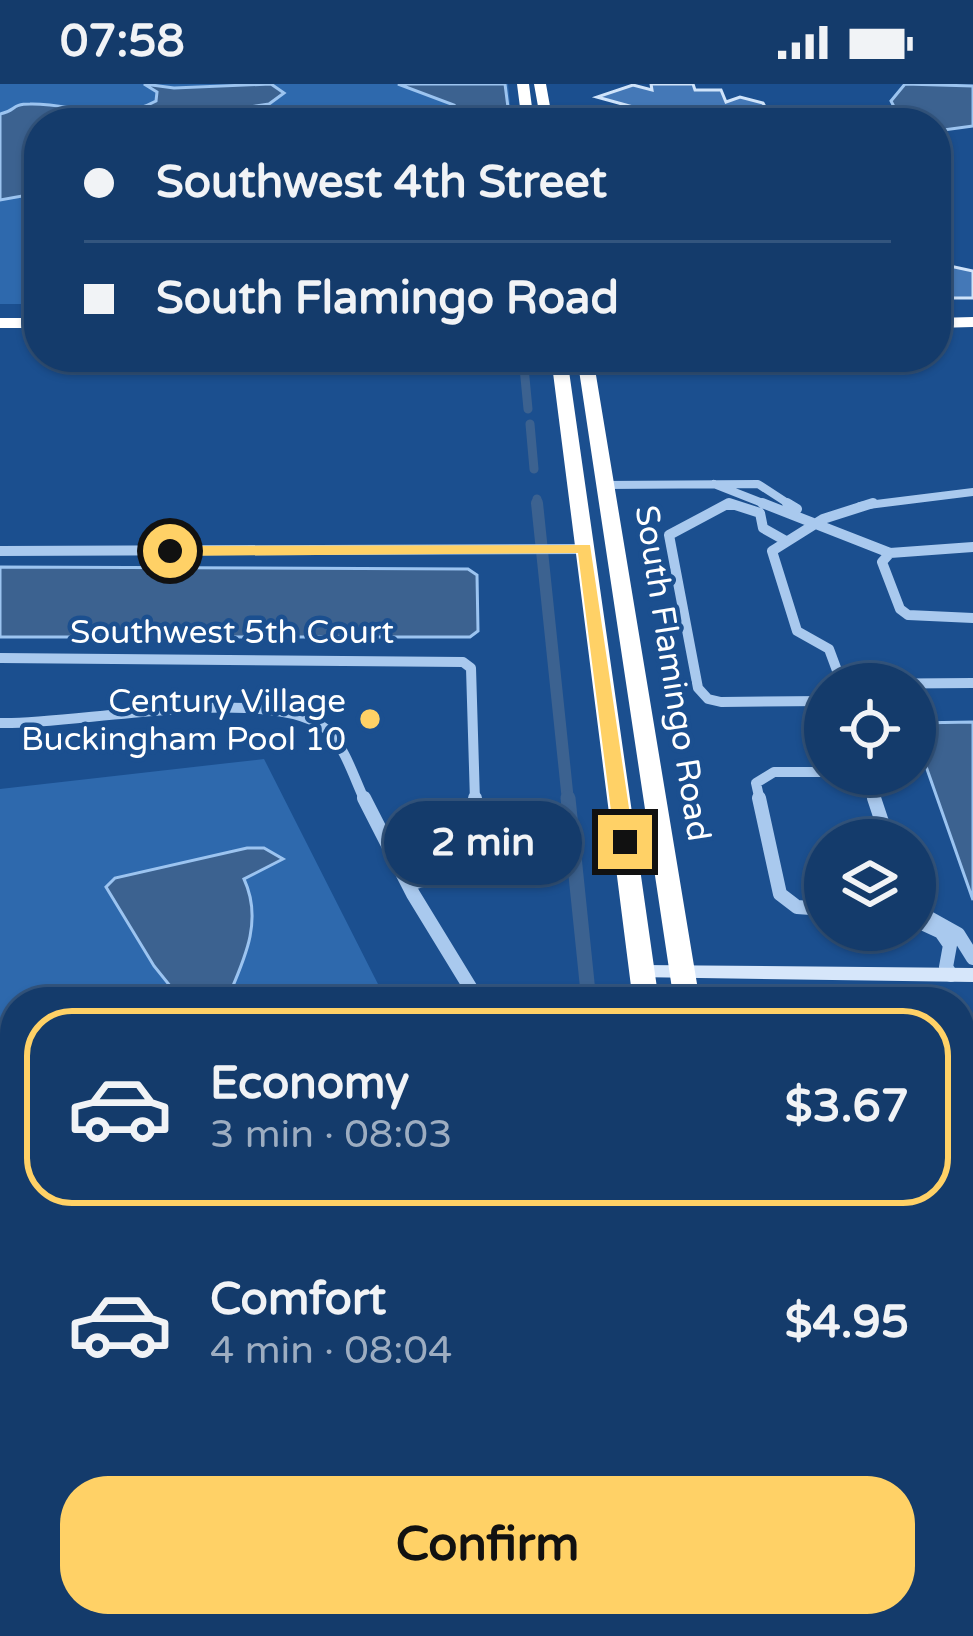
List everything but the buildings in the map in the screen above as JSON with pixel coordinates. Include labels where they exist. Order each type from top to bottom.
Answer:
[{"type":"highway","name":"South Flamingo Road","points":[[561,372],[644,987]]},
{"type":"highway","name":"South Flamingo Road","points":[[587,372],[684,987]]},
{"type":"highway","points":[[567,416],[581,430],[587,477],[604,485]]},
{"type":"street","points":[[714,484],[890,553],[972,546]]},
{"type":"street","points":[[604,485],[767,487],[816,521]]},
{"type":"street","points":[[834,663],[829,650],[797,631],[772,551],[851,504],[973,492]]},
{"type":"street","points":[[786,541],[763,527],[760,513],[730,503],[669,535],[698,688],[708,699],[804,701]]},
{"type":"street","points":[[0,551],[585,549]]},
{"type":"street","points":[[890,553],[882,562],[900,609],[908,615],[973,618]]},
{"type":"street","name":"Southwest 5th Court","points":[[0,658],[464,662],[472,668],[477,856],[465,869],[408,884]]},
{"type":"street","points":[[936,683],[973,683]]},
{"type":"street","points":[[0,723],[56,724],[243,706],[296,710],[320,721],[331,732],[450,960],[470,987]]},
{"type":"street","points":[[804,773],[764,774],[755,783],[780,894],[804,908]]},
{"type":"street","points":[[936,922],[958,934],[973,958]]},
{"type":"street","points":[[936,930],[950,945],[946,968],[951,975]]},
{"type":"street","points":[[642,972],[973,975]]},
{"type":"shaded area","points":[[0,84],[508,84],[510,108],[24,108],[24,304],[0,304]]},
{"type":"shaded area","points":[[144,84],[174,88],[271,84],[284,93],[269,104],[242,108],[140,108],[156,101],[157,92]]},
{"type":"shaded area","points":[[398,84],[505,84],[508,108],[454,105]]},
{"type":"shaded area","points":[[905,84],[973,86],[973,126],[951,129],[951,108],[895,108],[891,101]]},
{"type":"shaded area","points":[[19,105],[70,108],[24,108],[24,196],[0,200],[0,114]]},
{"type":"shaded area","points":[[0,567],[468,569],[477,575],[478,631],[470,637],[0,637]]},
{"type":"shaded area","points":[[973,722],[973,900],[936,795],[936,723]]},
{"type":"shaded area","points":[[264,759],[379,987],[0,987],[0,789]]},
{"type":"shaded area","points":[[247,848],[264,848],[283,859],[244,879],[252,926],[232,987],[171,987],[106,887],[115,878]]},
{"type":"waterway","points":[[524,372],[528,409]]},
{"type":"waterway","points":[[530,424],[534,469]]},
{"type":"waterway","points":[[537,499],[538,506]]},
{"type":"waterway","points":[[537,503],[568,801]]},
{"type":"waterway","points":[[568,798],[587,987]]},
{"type":"place","name":"Century Village Buckingham Pool 10","points":[[370,719]]},
{"type":"route","points":[[170,551],[585,549],[625,842]]}]
